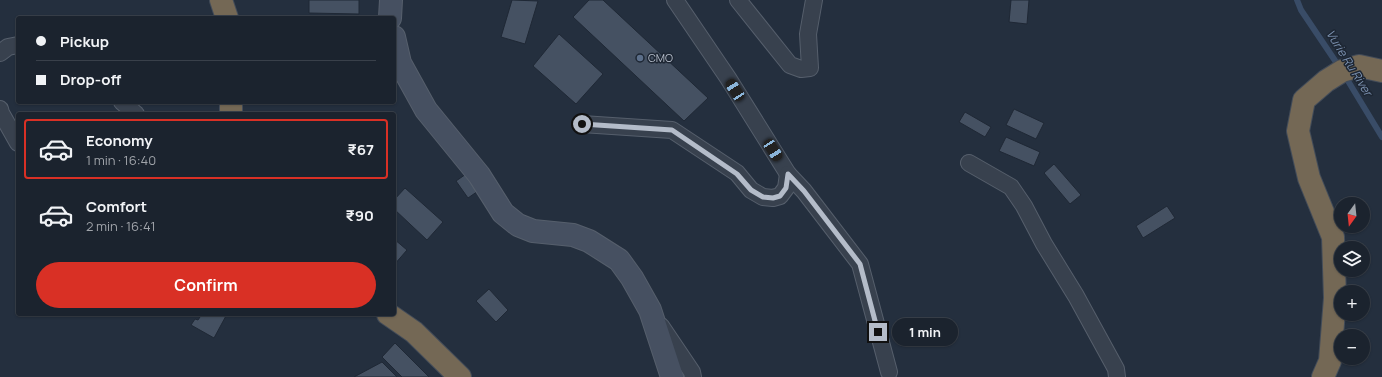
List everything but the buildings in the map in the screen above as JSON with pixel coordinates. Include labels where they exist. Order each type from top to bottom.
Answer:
[{"type":"highway","points":[[221,0],[226,16]]},
{"type":"highway","points":[[1324,377],[1330,361],[1335,298],[1333,237],[1310,178],[1298,131],[1304,100],[1326,81],[1342,71],[1359,66],[1382,71]]},
{"type":"highway","points":[[391,316],[414,332],[460,377]]},
{"type":"street","points":[[390,16],[391,0]]},
{"type":"street","points":[[675,0],[728,78],[788,174],[804,191],[860,264],[889,372]]},
{"type":"street","points":[[738,0],[790,65],[801,69],[810,68],[808,34],[814,0]]},
{"type":"street","points":[[0,53],[8,47],[16,45]]},
{"type":"street","points":[[396,46],[400,63],[426,110],[479,175],[503,213],[518,225],[532,231],[573,235],[589,241],[619,260],[632,278],[650,310],[692,372],[693,377]]},
{"type":"street","points":[[124,104],[134,112]]},
{"type":"street","points":[[0,109],[16,139]]},
{"type":"street","points":[[582,124],[672,130],[737,174],[751,190],[763,197],[773,198],[780,196],[786,188],[788,174]]},
{"type":"street","points":[[969,163],[1011,188],[1024,206],[1044,244],[1076,296],[1116,369],[1117,377]]},
{"type":"street","points":[[650,310],[672,377]]},
{"type":"waterway","name":"Vurie Ru River","points":[[1297,0],[1301,10],[1342,71],[1382,137]]},
{"type":"place","name":"CMO","points":[[640,58]]},
{"type":"route","points":[[582,124],[672,130],[737,174],[751,190],[763,197],[773,198],[780,196],[786,188],[788,174],[804,191],[860,264],[878,332]]}]
